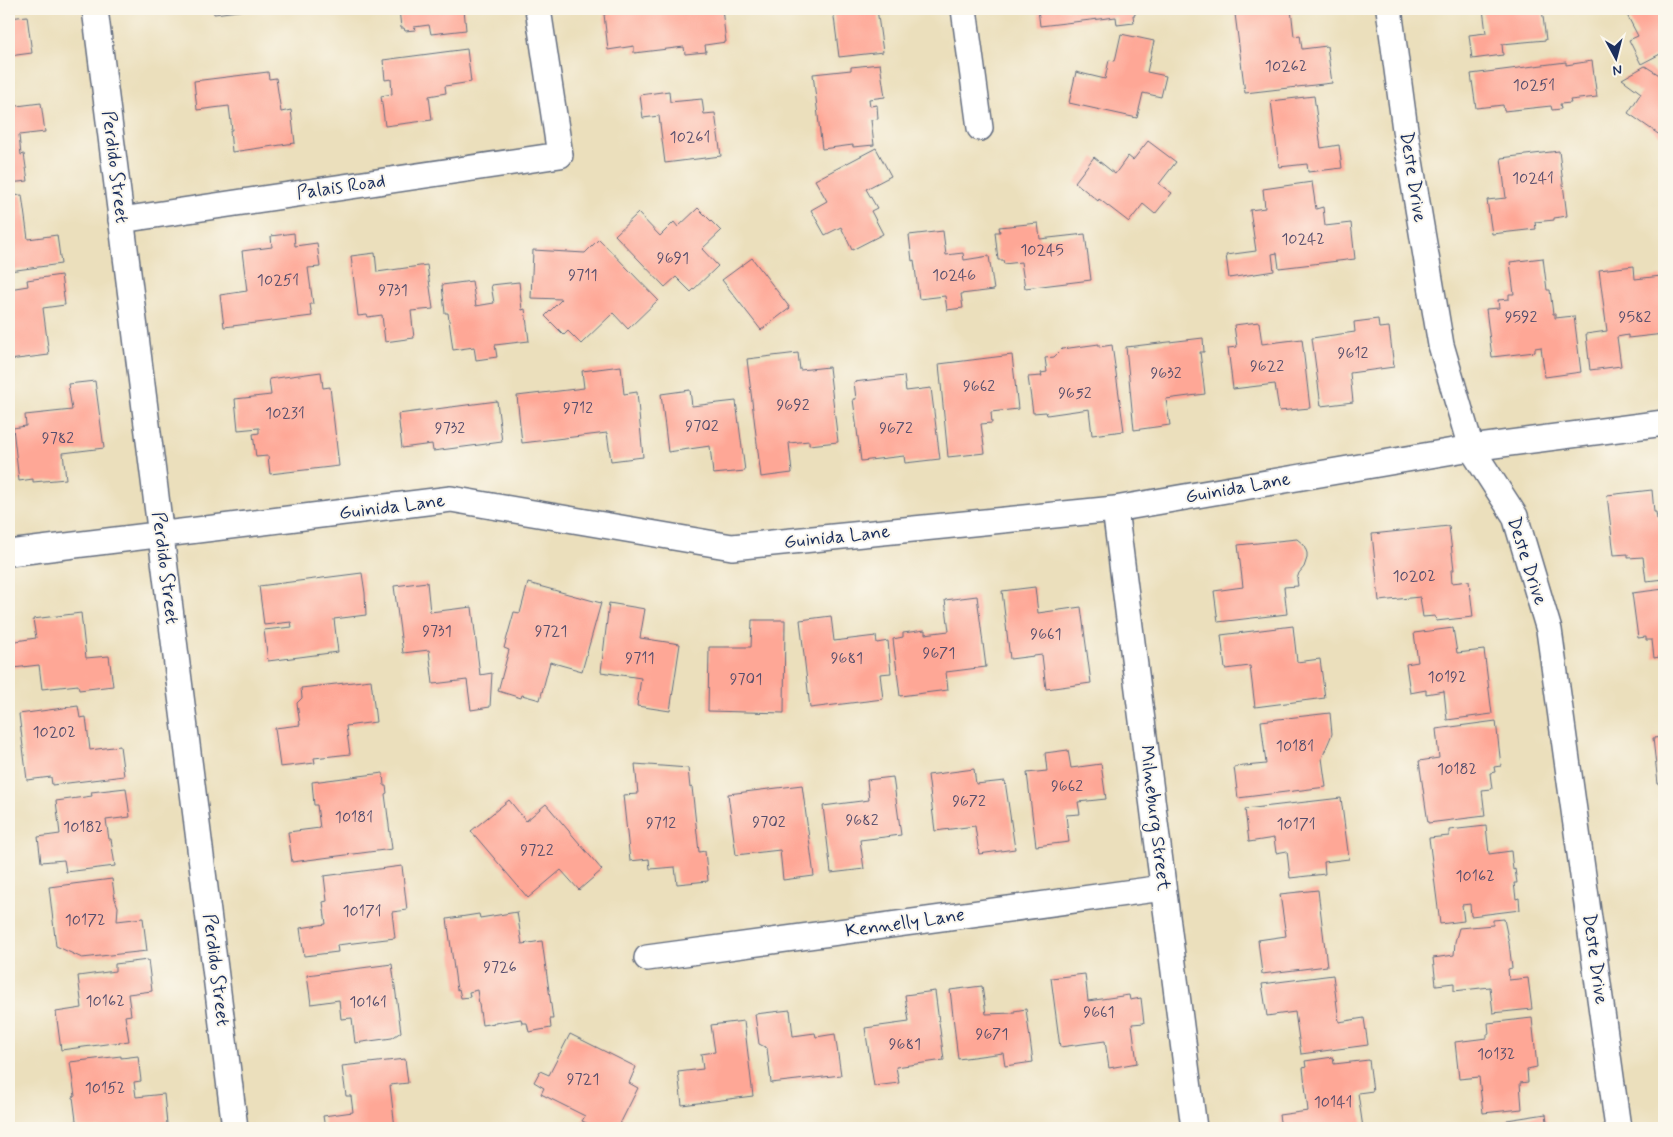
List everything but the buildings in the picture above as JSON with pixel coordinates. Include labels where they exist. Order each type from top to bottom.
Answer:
[{"type":"street","name":"Perdido Street","points":[[95,9],[235,1128]]},
{"type":"street","name":"Palais Road","points":[[122,220],[560,155],[538,9]]},
{"type":"street","points":[[964,9],[980,128]]},
{"type":"street","name":"Deste Drive","points":[[1389,9],[1406,137],[1441,345],[1471,448],[1515,516],[1549,630],[1618,1128]]},
{"type":"street","name":"Guinida Lane","points":[[9,553],[451,499],[732,547],[1115,509],[1471,448],[1664,423]]},
{"type":"street","name":"Milneburg Street","points":[[1115,509],[1194,1128]]},
{"type":"street","name":"Kennelly Lane","points":[[647,958],[1164,888]]}]
